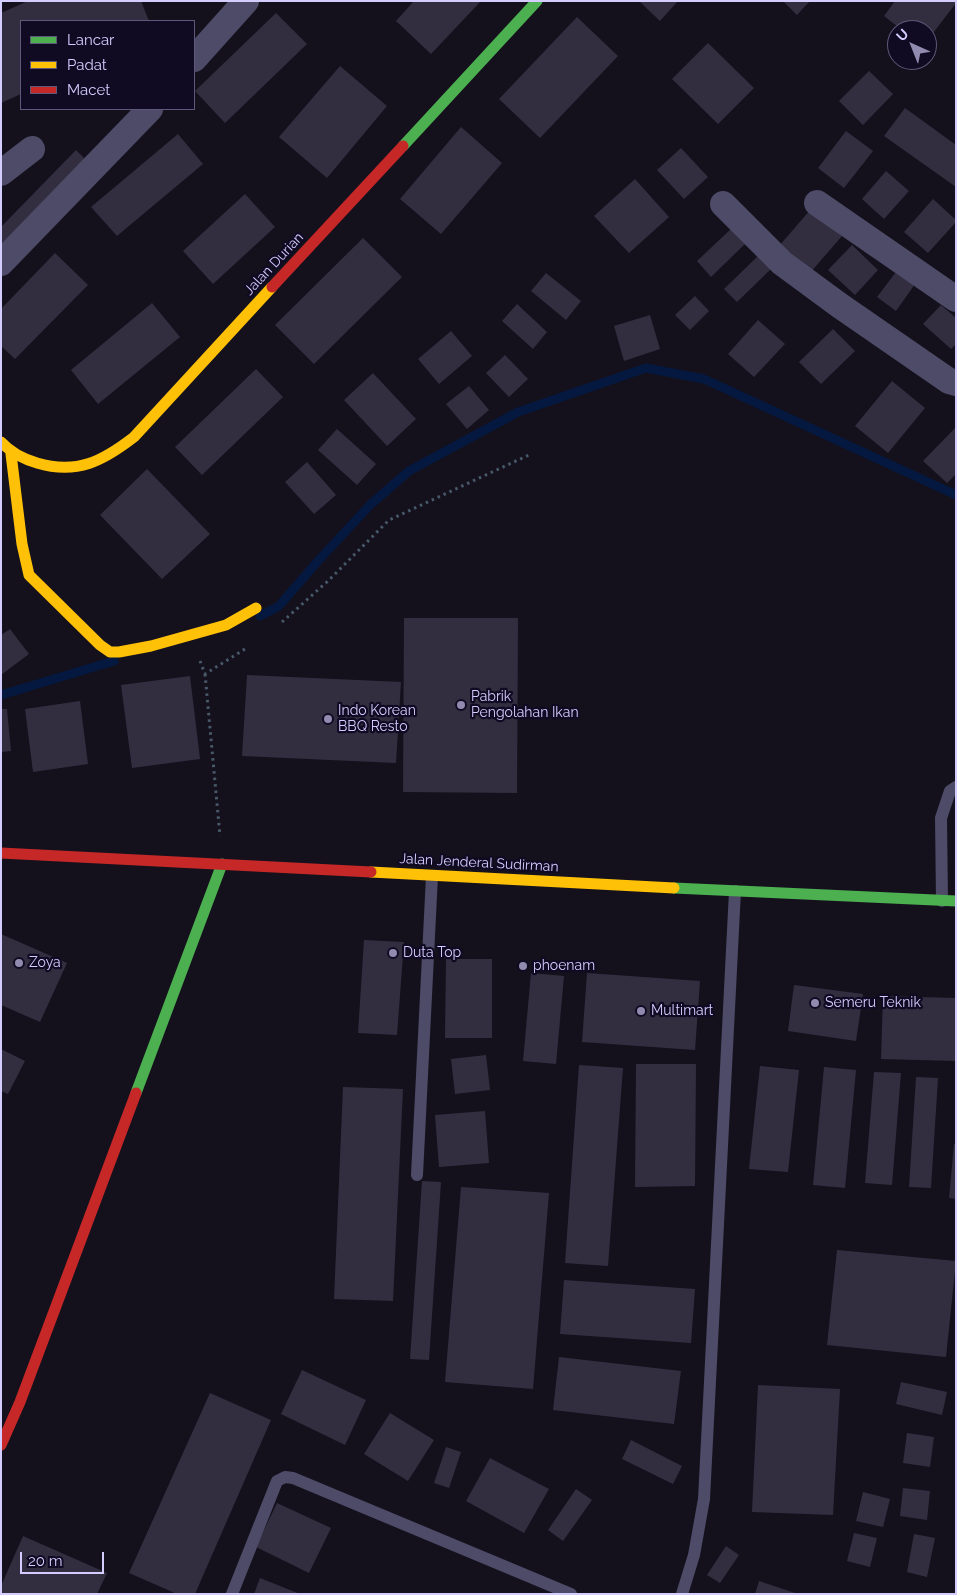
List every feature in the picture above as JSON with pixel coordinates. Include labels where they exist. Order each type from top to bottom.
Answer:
[{"type":"street","points":[[195,58],[246,1]]},
{"type":"street","name":"Jalan Durian","points":[[11,454],[42,465],[67,469],[93,464],[111,455],[134,437],[536,1]]},
{"type":"street","points":[[1,263],[149,110]]},
{"type":"street","points":[[1,173],[32,149]]},
{"type":"street","points":[[817,203],[956,299]]},
{"type":"street","points":[[723,204],[782,263],[948,381],[956,383]]},
{"type":"street","points":[[1,442],[11,454],[22,544],[29,575],[100,645],[110,652],[151,646],[226,625],[256,608]]},
{"type":"street","name":"Jalan Jenderal Sudirman","points":[[1,853],[956,901]]},
{"type":"street","points":[[1,1445],[20,1402],[222,864]]},
{"type":"lane","points":[[942,900],[941,818],[950,791],[956,787]]},
{"type":"lane","points":[[417,1175],[432,876]]},
{"type":"lane","points":[[682,1594],[694,1555],[704,1500],[735,891]]},
{"type":"lane","points":[[232,1594],[277,1481],[285,1477],[293,1478],[571,1594]]},
{"type":"path","points":[[280,624],[328,581],[389,520],[531,454]]},
{"type":"path","points":[[205,674],[251,646]]},
{"type":"path","points":[[199,658],[205,674],[222,864]]},
{"type":"building","points":[[28,1],[141,1],[149,20],[20,20],[20,94],[1,103],[1,13]]},
{"type":"building","points":[[414,1],[481,1],[431,54],[396,21]]},
{"type":"building","points":[[639,1],[678,1],[660,21]]},
{"type":"building","points":[[783,1],[810,1],[797,15]]},
{"type":"building","points":[[895,1],[956,1],[937,28],[937,20],[889,20],[884,16]]},
{"type":"building","points":[[276,13],[307,44],[225,123],[195,91]]},
{"type":"building","points":[[577,17],[618,56],[540,138],[499,99]]},
{"type":"building","points":[[708,43],[754,88],[718,124],[672,79]]},
{"type":"building","points":[[340,66],[387,106],[327,178],[279,137]]},
{"type":"building","points":[[869,71],[893,94],[863,125],[839,101]]},
{"type":"building","points":[[905,108],[956,145],[956,187],[884,136]]},
{"type":"building","points":[[461,127],[502,163],[441,234],[400,199]]},
{"type":"building","points":[[846,131],[873,151],[844,188],[818,168]]},
{"type":"building","points":[[178,134],[203,164],[117,236],[91,207]]},
{"type":"building","points":[[681,148],[708,177],[684,199],[657,170]]},
{"type":"building","points":[[76,150],[91,165],[1,257],[1,227]]},
{"type":"building","points":[[886,171],[909,191],[884,219],[862,199]]},
{"type":"building","points":[[635,179],[669,217],[629,253],[594,216]]},
{"type":"building","points":[[245,194],[275,227],[213,284],[183,251]]},
{"type":"building","points":[[933,199],[956,222],[928,253],[904,232]]},
{"type":"building","points":[[811,209],[842,236],[810,273],[779,246]]},
{"type":"building","points":[[732,228],[746,243],[711,277],[697,261]]},
{"type":"building","points":[[363,238],[402,277],[314,364],[275,325]]},
{"type":"building","points":[[852,245],[878,270],[855,295],[828,270]]},
{"type":"building","points":[[55,253],[88,285],[15,359],[1,346],[1,309]]},
{"type":"building","points":[[759,255],[771,269],[737,302],[724,289]]},
{"type":"building","points":[[902,264],[920,277],[896,311],[877,297]]},
{"type":"building","points":[[546,273],[581,301],[566,320],[531,291]]},
{"type":"building","points":[[695,296],[709,311],[690,330],[675,315]]},
{"type":"building","points":[[152,303],[180,337],[98,404],[71,370]]},
{"type":"building","points":[[517,304],[547,332],[533,349],[502,321]]},
{"type":"building","points":[[941,305],[956,318],[956,344],[951,349],[923,324]]},
{"type":"building","points":[[650,315],[660,349],[624,361],[614,326]]},
{"type":"building","points":[[758,320],[785,344],[754,377],[728,354]]},
{"type":"building","points":[[833,329],[855,351],[821,384],[799,362]]},
{"type":"building","points":[[451,331],[472,356],[439,384],[418,359]]},
{"type":"building","points":[[505,355],[528,379],[509,397],[486,373]]},
{"type":"building","points":[[256,369],[283,397],[202,475],[175,447]]},
{"type":"building","points":[[373,373],[416,419],[387,446],[344,400]]},
{"type":"building","points":[[892,381],[925,408],[888,453],[855,426]]},
{"type":"building","points":[[469,386],[489,410],[467,429],[446,404]]},
{"type":"building","points":[[956,427],[956,474],[947,483],[923,461]]},
{"type":"building","points":[[337,429],[376,464],[357,485],[318,450]]},
{"type":"building","points":[[307,462],[336,495],[314,514],[285,482]]},
{"type":"building","points":[[147,469],[210,534],[162,579],[100,515]]},
{"type":"building","name":"Pabrik Pengolahan Ikan","points":[[404,618],[518,618],[517,793],[403,792]]},
{"type":"building","points":[[10,629],[29,654],[1,675],[1,635]]},
{"type":"building","points":[[247,675],[401,682],[396,763],[242,756]]},
{"type":"building","points":[[190,676],[200,759],[132,768],[121,685]]},
{"type":"building","points":[[80,701],[88,764],[33,772],[25,709]]},
{"type":"building","points":[[1,709],[7,709],[11,751],[1,752]]},
{"type":"building","points":[[1,934],[67,963],[40,1022],[1,1005]]},
{"type":"building","points":[[364,940],[404,942],[397,1035],[358,1033]]},
{"type":"building","points":[[446,959],[492,959],[492,1038],[445,1038]]},
{"type":"building","points":[[531,973],[564,976],[556,1064],[523,1061]]},
{"type":"building","name":"Multimart","points":[[587,973],[700,981],[695,1050],[582,1042]]},
{"type":"building","points":[[794,985],[863,994],[856,1041],[788,1031]]},
{"type":"building","points":[[883,996],[956,998],[956,1061],[881,1059]]},
{"type":"building","points":[[1,1049],[25,1061],[8,1094],[1,1091]]},
{"type":"building","points":[[486,1055],[490,1090],[455,1094],[451,1059]]},
{"type":"building","points":[[636,1064],[696,1064],[695,1186],[635,1187]]},
{"type":"building","points":[[579,1065],[623,1068],[608,1266],[565,1263]]},
{"type":"building","points":[[760,1066],[799,1070],[788,1172],[749,1169]]},
{"type":"building","points":[[824,1067],[856,1070],[845,1188],[813,1185]]},
{"type":"building","points":[[874,1072],[901,1073],[892,1185],[865,1183]]},
{"type":"building","points":[[916,1077],[938,1078],[931,1188],[909,1187]]},
{"type":"building","points":[[343,1087],[403,1089],[393,1301],[334,1299]]},
{"type":"building","points":[[485,1111],[489,1163],[439,1167],[435,1115]]},
{"type":"building","points":[[954,1144],[956,1144],[956,1199],[949,1198]]},
{"type":"building","points":[[422,1181],[441,1182],[429,1360],[410,1359]]},
{"type":"building","points":[[461,1187],[549,1193],[533,1389],[445,1382]]},
{"type":"building","points":[[837,1250],[956,1261],[946,1357],[827,1345]]},
{"type":"building","points":[[564,1280],[695,1289],[691,1343],[560,1334]]},
{"type":"building","points":[[559,1357],[681,1371],[674,1424],[553,1410]]},
{"type":"building","points":[[302,1370],[366,1400],[345,1445],[281,1414]]},
{"type":"building","points":[[901,1382],[947,1392],[942,1415],[896,1404]]},
{"type":"building","points":[[758,1385],[840,1389],[833,1515],[752,1512]]},
{"type":"building","points":[[210,1393],[271,1420],[195,1594],[177,1594],[129,1573]]},
{"type":"building","points":[[390,1413],[434,1440],[408,1481],[364,1454]]},
{"type":"building","points":[[907,1433],[934,1437],[930,1467],[903,1463]]},
{"type":"building","points":[[631,1440],[682,1466],[673,1484],[622,1459]]},
{"type":"building","points":[[446,1447],[461,1452],[449,1488],[434,1483]]},
{"type":"building","points":[[490,1458],[549,1489],[524,1533],[466,1501]]},
{"type":"building","points":[[903,1488],[930,1491],[927,1520],[900,1516]]},
{"type":"building","points":[[576,1489],[592,1500],[563,1541],[548,1530]]},
{"type":"building","points":[[863,1492],[890,1499],[883,1527],[856,1521]]},
{"type":"building","points":[[277,1503],[331,1528],[309,1573],[256,1547]]},
{"type":"building","points":[[854,1533],[877,1538],[870,1567],[847,1561]]},
{"type":"building","points":[[914,1534],[935,1538],[927,1577],[907,1572]]},
{"type":"building","points":[[23,1536],[107,1573],[97,1594],[1,1594],[1,1586]]},
{"type":"building","points":[[726,1546],[739,1555],[720,1583],[707,1575]]},
{"type":"building","points":[[260,1578],[300,1594],[254,1594]]},
{"type":"building","points":[[759,1581],[795,1593],[795,1594],[755,1594]]},
{"type":"waterway","points":[[260,616],[279,606],[370,505],[409,471],[518,412],[646,368],[704,379],[956,495]]},
{"type":"waterway","points":[[1,695],[114,661]]},
{"type":"traffic: fast","points":[[403,146],[537,1]]},
{"type":"traffic: fast","points":[[136,1093],[222,864]]},
{"type":"traffic: fast","points":[[674,888],[956,901]]},
{"type":"traffic: slow","points":[[1,442],[22,457],[51,466],[65,467],[89,464],[111,453],[134,437],[272,287]]},
{"type":"traffic: slow","points":[[11,454],[22,544],[29,575],[100,645],[110,652],[151,646],[226,625],[256,608]]},
{"type":"traffic: slow","points":[[371,872],[674,888]]},
{"type":"traffic: jam","points":[[272,287],[403,146]]},
{"type":"traffic: jam","points":[[1,853],[371,872]]},
{"type":"traffic: jam","points":[[1,1445],[20,1402],[136,1093]]},
{"type":"place","name":"Pabrik Pengolahan Ikan","points":[[461,705]]},
{"type":"place","name":"Indo Korean BBQ Resto","points":[[328,719]]},
{"type":"place","name":"Duta Top","points":[[393,953]]},
{"type":"place","name":"Zoya","points":[[19,963]]},
{"type":"place","name":"phoenam","points":[[523,966]]},
{"type":"place","name":"Semeru Teknik","points":[[815,1003]]},
{"type":"place","name":"Multimart","points":[[641,1011]]}]
